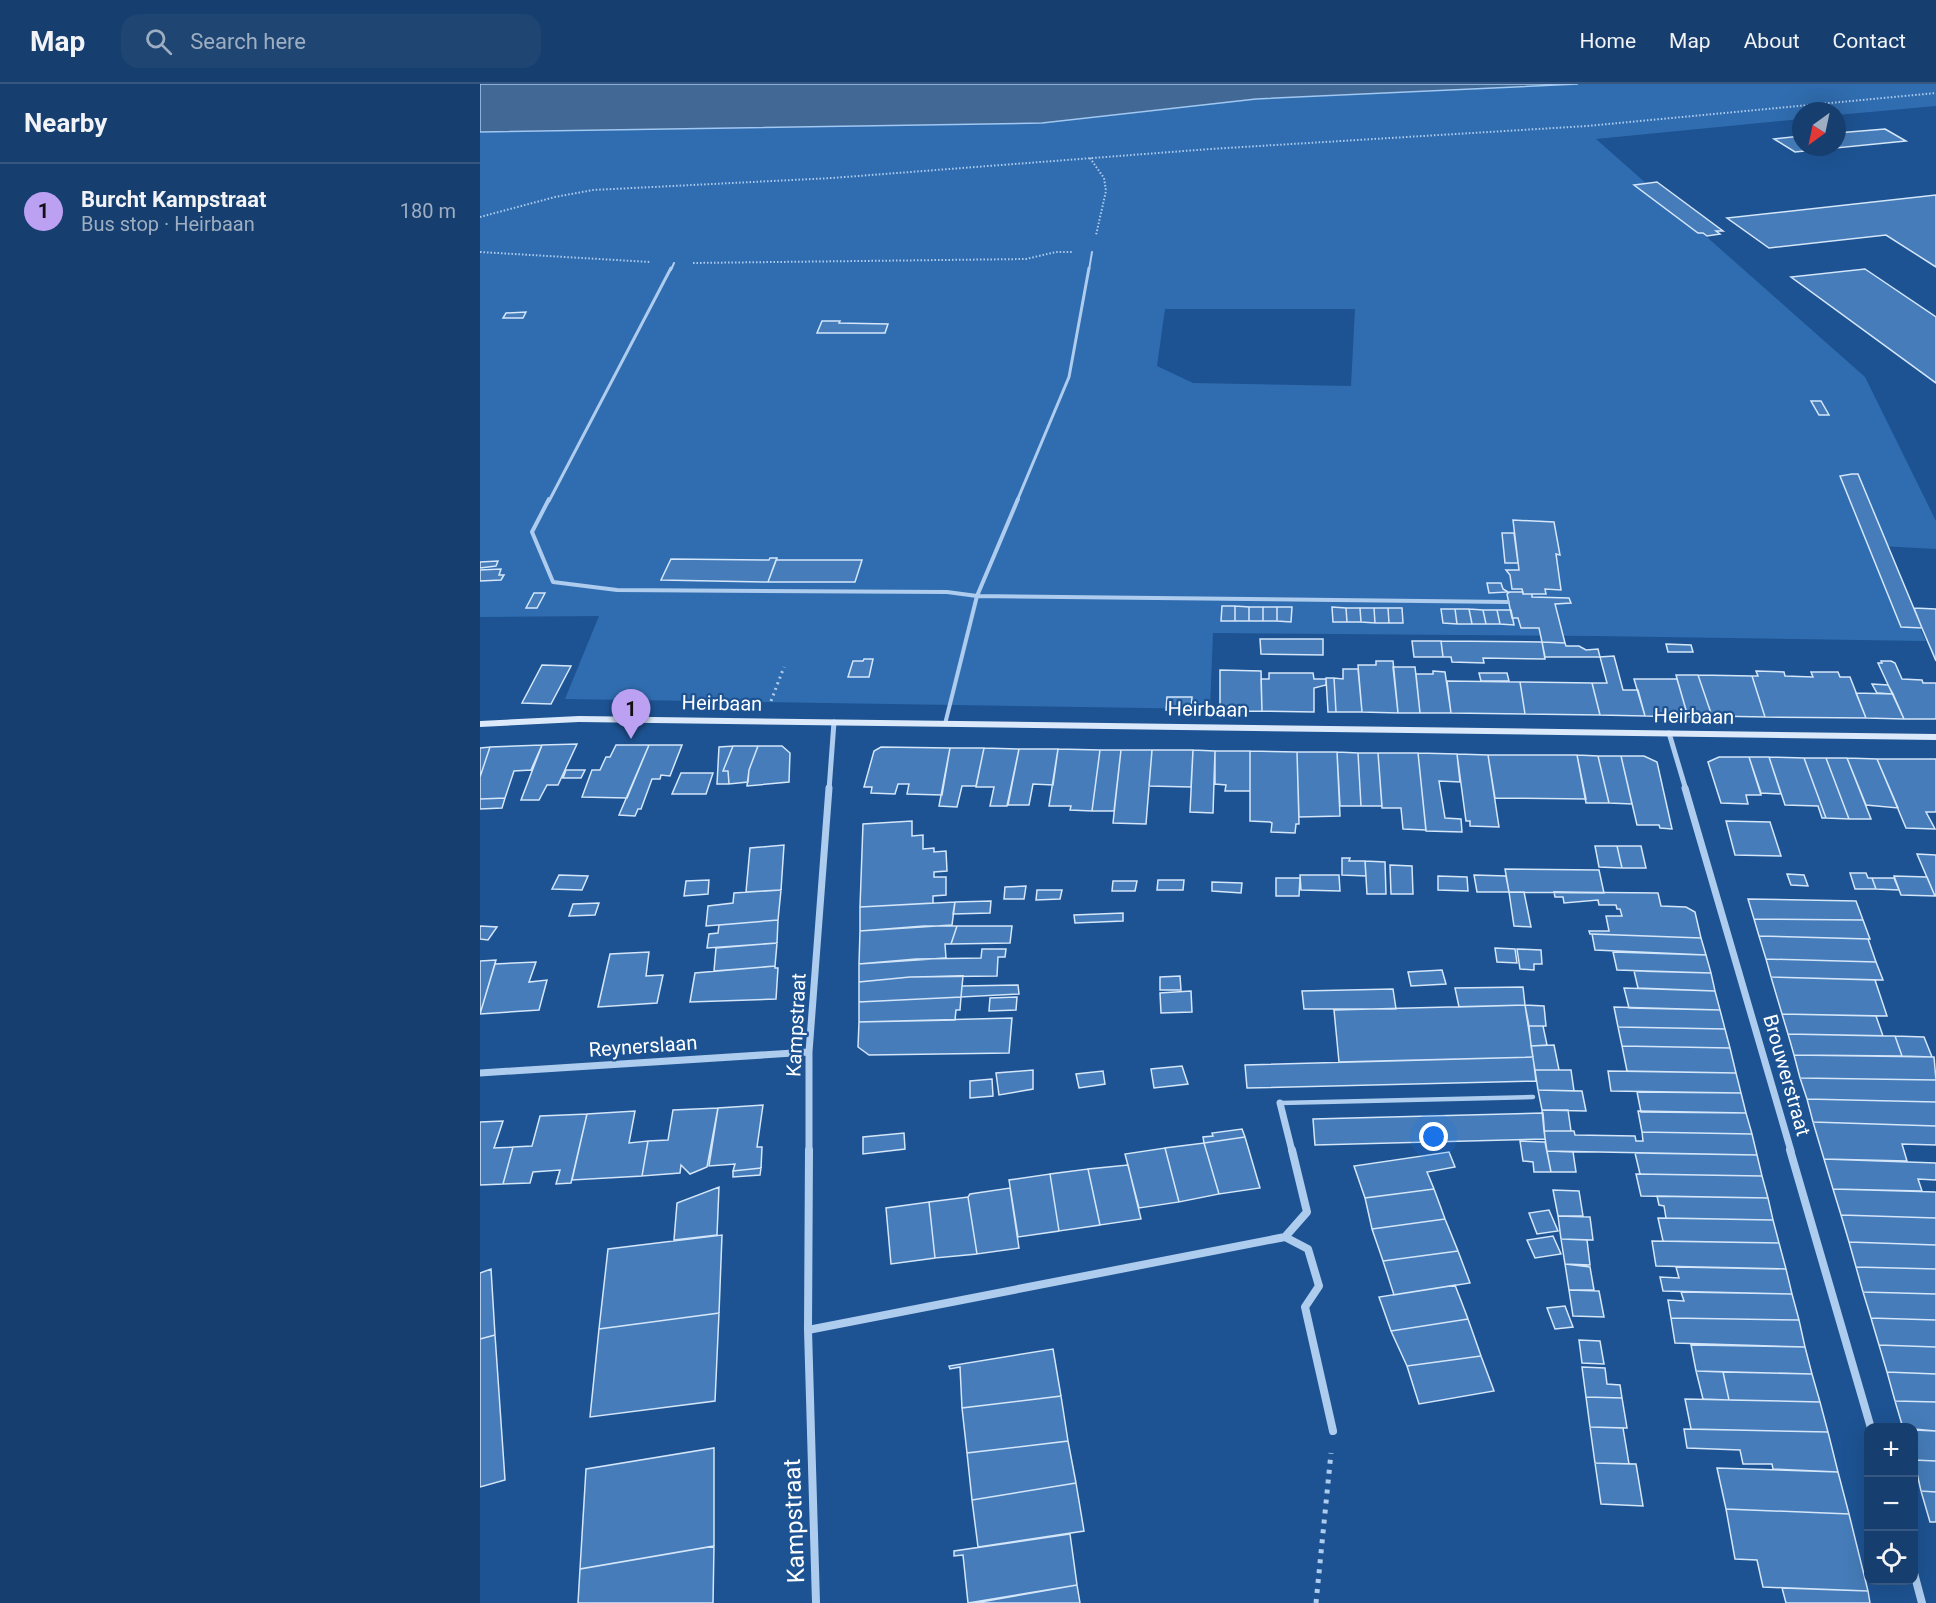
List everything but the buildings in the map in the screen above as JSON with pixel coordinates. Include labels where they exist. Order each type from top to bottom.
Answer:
[{"type":"street","name":"Heirbaan","points":[[480,724],[579,720],[834,722],[1936,737]]},
{"type":"street","name":"Kampstraat","points":[[816,1603],[808,1330],[809,1052],[834,722]]},
{"type":"street","name":"Brouwerstraat","points":[[1669,734],[1870,1423]]},
{"type":"street","name":"Reynerslaan","points":[[480,1073],[809,1052]]},
{"type":"street","points":[[808,1330],[1286,1237],[1307,1212],[1280,1103]]},
{"type":"street","points":[[1286,1237],[1308,1249],[1319,1286],[1305,1307],[1333,1431]]},
{"type":"street","points":[[1917,1585],[1922,1603]]},
{"type":"lane","points":[[945,724],[977,596],[1067,384],[1092,252]]},
{"type":"lane","points":[[674,263],[532,532],[553,582],[617,590],[947,592],[977,596],[1508,602]]},
{"type":"lane","points":[[1280,1103],[1533,1097]]},
{"type":"path","points":[[480,217],[555,197],[593,190],[832,178],[1090,158],[1587,126],[1936,93]]},
{"type":"path","points":[[480,252],[674,263],[1026,260],[1056,252],[1092,252],[1106,191],[1104,178],[1090,158]]},
{"type":"path","points":[[768,710],[784,667]]},
{"type":"path","points":[[1316,1603],[1333,1431]]},
{"type":"shaded area","points":[[480,84],[1578,84],[1256,99],[1042,123],[480,132]]},
{"type":"shaded area","points":[[1578,84],[1936,84],[1936,106],[1846,114],[1846,102],[1792,102],[1792,120],[1596,139],[1865,377],[1936,521],[1936,549],[1881,546],[1926,641],[1213,633],[1210,709],[565,699],[599,616],[480,617],[480,132],[1042,123],[1256,99]],"holes":[[[1165,309],[1355,309],[1351,386],[1193,383],[1157,366]]]},
{"type":"place","name":"Burcht Kampstraat","points":[[631,739]]}]
